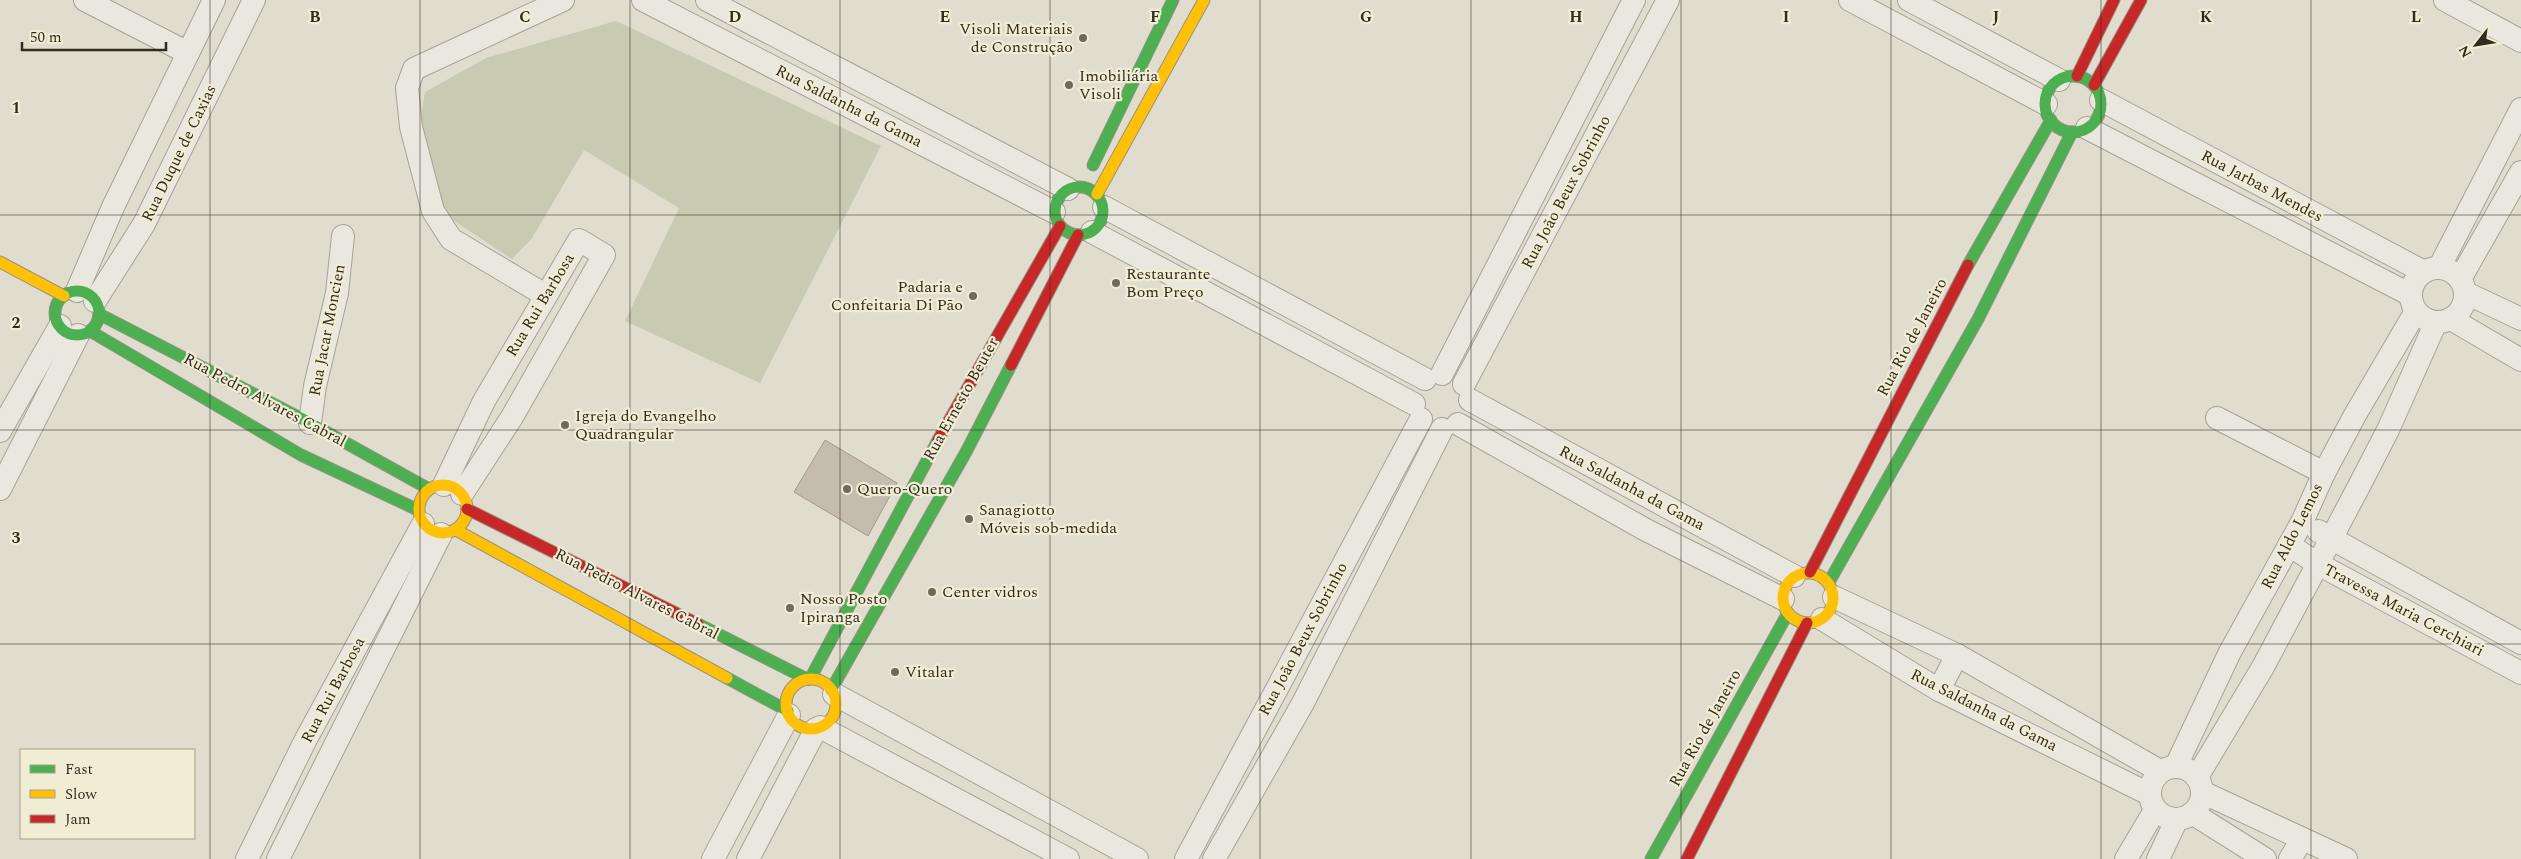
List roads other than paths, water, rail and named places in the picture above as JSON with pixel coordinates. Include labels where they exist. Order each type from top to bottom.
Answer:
[{"type":"street","points":[[85,0],[188,53]]},
{"type":"street","points":[[66,323],[95,326],[84,300],[113,207],[214,0]]},
{"type":"street","name":"Rua Duque de Caxias","points":[[84,300],[144,224],[254,0]]},
{"type":"street","points":[[545,295],[451,239],[433,211],[412,127],[407,88],[414,69],[563,0]]},
{"type":"street","name":"Rua Saldanha da Gama","points":[[644,0],[1057,219]]},
{"type":"street","points":[[685,21],[695,0]]},
{"type":"street","name":"Rua Saldanha da Gama","points":[[707,0],[734,6],[1076,187]]},
{"type":"street","points":[[1174,0],[1076,187],[1058,198],[1057,219],[1071,234],[1085,234],[1418,411],[1434,428],[1450,427],[1469,410],[1467,392],[1450,375],[1434,376],[1419,386],[1418,411]]},
{"type":"street","points":[[1085,234],[1101,222],[1100,201],[1204,0]]},
{"type":"street","name":"Rua João Beux Sobrinho","points":[[1434,376],[1634,0]]},
{"type":"street","name":"Rua João Beux Sobrinho","points":[[1467,392],[1668,0]]},
{"type":"street","points":[[1850,0],[2049,112],[2064,130],[2079,130]]},
{"type":"street","points":[[1910,0],[2097,93]]},
{"type":"street","points":[[2049,112],[2047,95],[2068,78],[2114,0]]},
{"type":"street","points":[[1693,857],[1814,621],[1832,606],[1831,590],[1970,315],[2079,130],[2098,116],[2097,93],[2141,0]]},
{"type":"street","points":[[2445,0],[2521,41]]},
{"type":"street","points":[[717,38],[734,6]]},
{"type":"street","name":"Rua Jarbas Mendes","points":[[2097,93],[2431,270]]},
{"type":"street","points":[[2521,109],[2431,270],[2413,286],[2414,303],[2421,316],[2444,321],[2521,360]]},
{"type":"street","name":"Rua Rio de Janeiro","points":[[1802,574],[2049,112]]},
{"type":"street","name":"Rua Jarbas Mendes","points":[[2079,130],[2414,303]]},
{"type":"street","points":[[2158,859],[2185,816],[2201,800],[2200,785],[2318,564],[2444,321],[2462,308],[2463,286],[2521,172]]},
{"type":"street","points":[[1076,187],[1434,376]]},
{"type":"street","points":[[113,207],[144,224]]},
{"type":"street","name":"Rua Ernesto Beuter","points":[[809,679],[1057,219]]},
{"type":"street","name":"Rua Ernesto Beuter","points":[[833,692],[1085,234]]},
{"type":"street","name":"Rua Jacar Moncien","points":[[310,423],[315,386],[337,293],[343,236]]},
{"type":"street","name":"Rua Rui Barbosa","points":[[579,240],[604,255],[512,417],[451,494],[484,401],[579,240]]},
{"type":"street","name":"Rua Pedro Alvares Cabral","points":[[0,262],[84,300],[310,423],[809,679]]},
{"type":"street","points":[[2431,270],[2447,269],[2463,286],[2521,319]]},
{"type":"street","points":[[0,490],[66,323],[60,300],[84,300]]},
{"type":"street","points":[[1947,303],[1970,315]]},
{"type":"street","name":"Rua Aldo Lemos","points":[[2168,769],[2302,522],[2324,473],[2414,303]]},
{"type":"street","points":[[0,431],[66,323]]},
{"type":"street","name":"Rua Pedro Alvares Cabral","points":[[66,323],[301,455],[435,524],[789,713]]},
{"type":"street","name":"Rua Saldanha da Gama","points":[[1467,392],[1660,502],[1802,574]]},
{"type":"street","points":[[484,401],[512,417]]},
{"type":"street","name":"Rua João Beux Sobrinho","points":[[1186,859],[1418,411]]},
{"type":"street","points":[[2355,414],[2388,430]]},
{"type":"street","points":[[2217,418],[2324,473]]},
{"type":"street","name":"Rua Saldanha da Gama","points":[[1450,427],[1646,530],[1785,606]]},
{"type":"street","name":"Rua João Beux Sobrinho","points":[[1214,859],[1303,703],[1450,427]]},
{"type":"street","points":[[451,494],[462,524],[435,524],[420,501],[451,494]]},
{"type":"street","points":[[1646,530],[1660,502]]},
{"type":"street","name":"Travessa Maria Cerchiari","points":[[2302,522],[2521,643]]},
{"type":"street","name":"Rua Rui Barbosa","points":[[247,859],[305,741],[435,524]]},
{"type":"street","name":"Rua Rui Barbosa","points":[[278,859],[330,757],[435,524]]},
{"type":"street","name":"Travessa Maria Cerchiari","points":[[2289,545],[2318,564],[2521,673]]},
{"type":"street","points":[[1814,621],[1800,622],[1785,606],[1788,582],[1802,574],[1817,573],[1831,590]]},
{"type":"street","name":"Rua Saldanha da Gama","points":[[1831,590],[1957,655],[2168,769]]},
{"type":"street","name":"Rua Rio de Janeiro","points":[[1651,859],[1785,606]]},
{"type":"street","name":"Rua Saldanha da Gama","points":[[1814,621],[2152,802]]},
{"type":"street","points":[[2230,652],[2263,667]]},
{"type":"street","points":[[1940,690],[1957,655]]},
{"type":"street","points":[[833,692],[836,703],[834,714],[827,724],[818,728],[807,729],[795,723],[789,713],[786,702],[790,690],[797,684],[809,679],[818,680],[833,692],[1137,859]]},
{"type":"street","points":[[714,859],[789,713]]},
{"type":"street","points":[[818,728],[1068,859]]},
{"type":"street","points":[[748,859],[818,728]]},
{"type":"street","points":[[305,741],[330,757]]},
{"type":"street","points":[[931,786],[947,755]]},
{"type":"street","points":[[2126,859],[2152,802],[2154,778],[2168,769],[2184,768],[2200,785],[2302,839],[2346,859]]},
{"type":"street","points":[[1001,823],[1016,793]]},
{"type":"street","points":[[2152,802],[2162,815],[2185,816],[2265,859]]},
{"type":"street","points":[[2290,859],[2302,839]]},
{"type":"place","name":"Visoli Materiais de Construção","points":[[1083,38]]},
{"type":"place","name":"Imobiliária Visoli","points":[[1069,85]]},
{"type":"place","name":"Restaurante Bom Preço","points":[[1116,283]]},
{"type":"place","name":"Padaria e Confeitaria Di Pão","points":[[973,296]]},
{"type":"place","name":"Igreja do Evangelho Quadrangular","points":[[565,425]]},
{"type":"place","name":"Quero-Quero","points":[[847,489]]},
{"type":"place","name":"Sanagiotto Móveis sob-medida","points":[[969,519]]},
{"type":"place","name":"Center vidros","points":[[932,592]]},
{"type":"place","name":"Nosso Posto Ipiranga","points":[[790,608]]},
{"type":"place","name":"Vitalar","points":[[895,672]]}]
